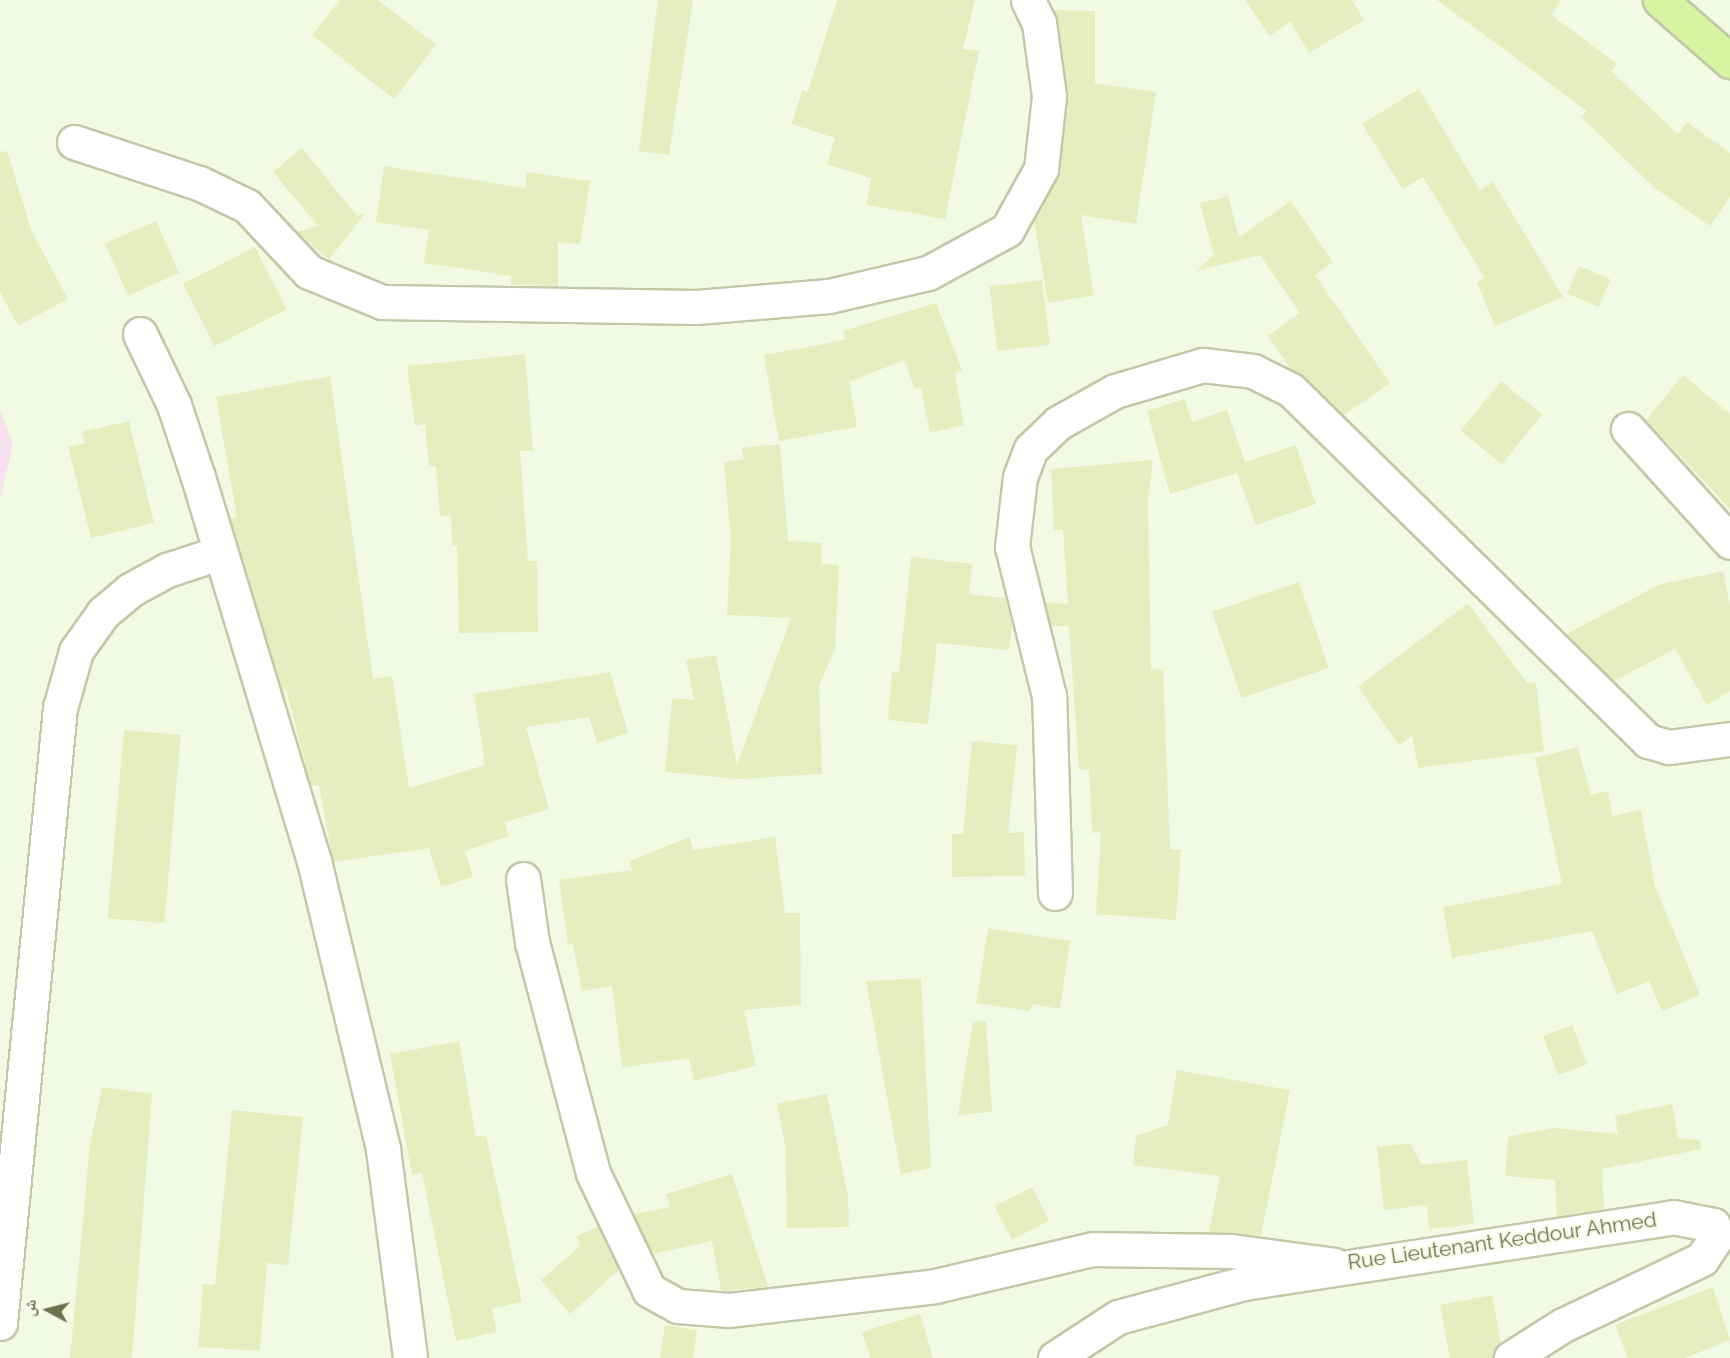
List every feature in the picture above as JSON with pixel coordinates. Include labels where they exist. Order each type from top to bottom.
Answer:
[{"type":"main road","points":[[1660,0],[1730,61]]},
{"type":"street","points":[[74,142],[199,183],[247,206],[309,272],[382,302],[697,307],[829,296],[928,273],[1007,230],[1041,169],[1049,96],[1039,23],[1028,0]]},
{"type":"street","points":[[140,334],[174,405],[219,553],[249,634],[311,849],[380,1137],[410,1358]]},
{"type":"street","points":[[1056,893],[1049,696],[1012,547],[1020,477],[1031,449],[1058,423],[1115,391],[1203,364],[1253,371],[1291,390],[1648,741],[1669,747],[1730,739]]},
{"type":"street","points":[[1628,429],[1730,542]]},
{"type":"street","points":[[0,1323],[60,708],[76,651],[103,613],[130,590],[167,570],[219,553]]},
{"type":"street","points":[[523,879],[532,942],[593,1173],[649,1290],[678,1306],[729,1310],[935,1286],[1093,1248],[1231,1251],[1335,1265]]},
{"type":"street","name":"Rue Lieutenant Keddour Ahmed","points":[[1058,1357],[1118,1317],[1244,1282],[1335,1265],[1673,1217],[1713,1225],[1716,1238],[1702,1259],[1563,1325],[1511,1358]]},
{"type":"shaded area","points":[[0,409],[13,445],[0,499]]},
{"type":"building","points":[[340,0],[378,0],[436,45],[394,99],[312,35]]},
{"type":"building","points":[[658,0],[693,0],[669,155],[639,151]]},
{"type":"building","points":[[837,0],[975,0],[963,49],[979,51],[945,219],[866,205],[871,178],[827,164],[835,138],[792,124],[802,90],[808,92]]},
{"type":"building","points":[[1245,0],[1352,0],[1364,20],[1309,53],[1290,21],[1270,36]]},
{"type":"building","points":[[1437,0],[1561,0],[1551,15],[1617,64],[1611,71],[1678,134],[1687,122],[1730,153],[1730,197],[1710,226],[1655,188],[1581,117],[1587,111]]},
{"type":"building","points":[[1054,10],[1095,11],[1095,83],[1156,92],[1136,224],[1081,215],[1094,295],[1048,303],[1034,220],[1060,171],[1068,98]]},
{"type":"building","points":[[1419,89],[1480,190],[1493,182],[1563,297],[1495,326],[1477,282],[1485,278],[1423,177],[1403,189],[1362,124]]},
{"type":"building","points":[[302,148],[357,216],[365,213],[329,260],[297,232],[318,226],[273,172]]},
{"type":"building","points":[[7,151],[32,232],[68,299],[18,326],[0,292],[0,152]]},
{"type":"building","points":[[384,166],[525,188],[527,172],[590,181],[580,244],[558,242],[558,286],[511,285],[511,276],[424,263],[429,230],[376,222]]},
{"type":"building","points":[[1228,196],[1239,237],[1291,201],[1333,262],[1315,275],[1390,383],[1344,415],[1291,369],[1268,336],[1300,313],[1260,255],[1196,271],[1214,255],[1200,203]]},
{"type":"building","points":[[156,221],[179,273],[128,296],[105,244]]},
{"type":"building","points":[[255,247],[287,309],[215,346],[183,284]]},
{"type":"building","points":[[1579,266],[1610,279],[1599,307],[1567,294]]},
{"type":"building","points":[[1042,280],[1050,345],[997,351],[989,286]]},
{"type":"building","points":[[936,303],[962,370],[955,373],[964,425],[930,433],[921,387],[915,389],[904,360],[849,382],[857,427],[779,441],[764,355],[845,340],[843,331]]},
{"type":"building","points":[[525,354],[533,451],[520,451],[528,561],[537,561],[538,632],[459,633],[457,545],[452,545],[451,515],[440,516],[436,466],[429,467],[425,424],[415,426],[407,366]]},
{"type":"building","points":[[1683,375],[1730,414],[1730,509],[1646,420]]},
{"type":"building","points":[[330,376],[373,679],[392,676],[409,788],[485,765],[474,694],[610,672],[628,733],[597,743],[589,717],[526,727],[549,809],[505,822],[509,836],[465,851],[473,877],[441,887],[429,848],[333,862],[319,785],[311,786],[286,689],[282,690],[232,524],[231,519],[237,517],[216,397]]},
{"type":"building","points":[[1501,381],[1542,414],[1502,464],[1461,431]]},
{"type":"building","points":[[1185,399],[1192,422],[1227,410],[1245,462],[1296,445],[1316,504],[1256,525],[1237,473],[1170,494],[1147,411]]},
{"type":"building","points":[[129,421],[154,523],[91,538],[68,447],[85,443],[82,432]]},
{"type":"building","points":[[780,444],[788,541],[822,543],[821,564],[839,565],[835,649],[819,685],[822,774],[739,779],[665,772],[672,698],[694,700],[686,660],[716,655],[737,765],[791,618],[727,615],[731,540],[724,462],[744,459],[742,448]]},
{"type":"building","points":[[1153,460],[1148,501],[1151,670],[1163,669],[1170,849],[1181,850],[1176,920],[1096,914],[1101,832],[1092,833],[1089,769],[1079,770],[1069,626],[1051,626],[1045,602],[1068,604],[1063,530],[1054,530],[1051,469]]},
{"type":"building","points":[[911,557],[972,564],[969,594],[1005,598],[1012,626],[1009,650],[937,643],[928,724],[888,720],[892,672],[899,672]]},
{"type":"building","points":[[1723,571],[1730,606],[1730,691],[1707,705],[1675,649],[1614,681],[1567,634],[1658,585]]},
{"type":"building","points":[[1299,582],[1329,668],[1242,698],[1212,612]]},
{"type":"building","points":[[1468,603],[1527,683],[1536,682],[1544,751],[1418,768],[1412,736],[1399,745],[1358,687]]},
{"type":"building","points":[[124,730],[181,735],[164,923],[108,918]]},
{"type":"building","points":[[972,741],[1017,745],[1008,833],[1024,832],[1025,876],[952,877],[952,834],[963,834]]},
{"type":"building","points":[[1578,747],[1591,795],[1608,791],[1612,816],[1641,810],[1655,886],[1700,995],[1662,1011],[1649,981],[1617,994],[1592,931],[1452,958],[1443,907],[1562,884],[1535,758]]},
{"type":"building","points":[[690,837],[693,850],[775,837],[785,913],[800,913],[801,1005],[744,1010],[756,1066],[694,1081],[689,1058],[622,1067],[612,986],[582,991],[573,944],[568,945],[559,880],[632,870],[629,861]]},
{"type":"building","points":[[988,928],[1070,941],[1060,1009],[1032,1004],[1030,1011],[976,1003]]},
{"type":"building","points":[[921,978],[931,1168],[901,1174],[866,981]]},
{"type":"building","points":[[973,1021],[986,1022],[992,1112],[958,1115]]},
{"type":"building","points":[[1572,1025],[1587,1064],[1558,1075],[1543,1036]]},
{"type":"building","points":[[459,1041],[476,1137],[486,1135],[522,1302],[492,1308],[497,1332],[456,1341],[422,1173],[412,1175],[390,1054]]},
{"type":"building","points":[[1177,1070],[1290,1090],[1261,1236],[1209,1232],[1220,1176],[1133,1165],[1136,1136],[1168,1125]]},
{"type":"building","points":[[102,1087],[152,1094],[132,1358],[70,1358],[90,1145]]},
{"type":"building","points":[[827,1094],[848,1196],[849,1227],[787,1228],[785,1144],[777,1104]]},
{"type":"building","points":[[1672,1104],[1678,1138],[1700,1140],[1701,1149],[1602,1169],[1604,1209],[1557,1216],[1555,1180],[1505,1176],[1508,1137],[1553,1128],[1618,1134],[1615,1116]]},
{"type":"building","points":[[232,1110],[303,1117],[288,1265],[267,1263],[260,1351],[198,1347],[203,1284],[215,1285]]},
{"type":"building","points":[[1410,1143],[1422,1165],[1467,1160],[1474,1224],[1429,1229],[1427,1205],[1384,1210],[1377,1147]]},
{"type":"building","points":[[732,1174],[768,1287],[721,1291],[712,1241],[653,1254],[634,1214],[670,1207],[666,1194]]},
{"type":"building","points":[[1032,1187],[1049,1221],[1012,1240],[995,1206]]},
{"type":"building","points":[[598,1227],[619,1270],[570,1314],[541,1280],[580,1246],[576,1236]]},
{"type":"building","points":[[1713,1287],[1730,1340],[1685,1358],[1628,1358],[1615,1325]]},
{"type":"building","points":[[1492,1295],[1501,1343],[1492,1358],[1450,1358],[1440,1305]]},
{"type":"building","points":[[920,1314],[933,1358],[870,1358],[862,1332]]},
{"type":"building","points":[[665,1325],[697,1330],[693,1358],[660,1358]]}]
